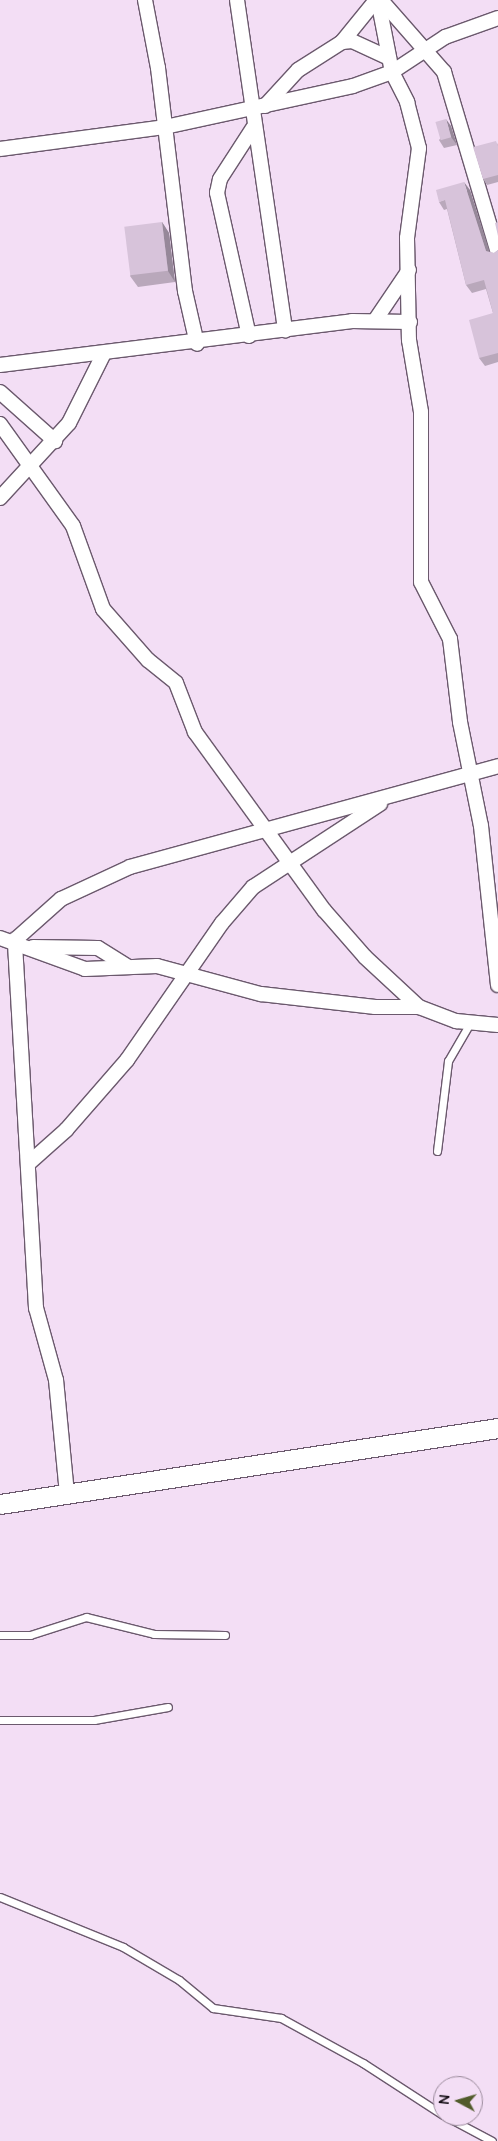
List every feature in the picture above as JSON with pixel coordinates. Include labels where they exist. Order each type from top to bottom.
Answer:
[{"type":"street","points":[[145,0],[165,127],[184,284],[196,344]]},
{"type":"street","points":[[237,0],[250,109],[285,331]]},
{"type":"street","points":[[265,106],[298,70],[342,42],[378,0]]},
{"type":"street","points":[[378,0],[427,48],[450,86],[498,253]]},
{"type":"street","points":[[378,0],[388,58],[392,72],[407,102],[419,148],[407,215],[410,322],[421,412],[421,582],[450,640],[470,770],[481,826],[498,985]]},
{"type":"street","points":[[0,149],[165,127],[265,106],[392,72],[427,48],[498,18]]},
{"type":"street","points":[[342,42],[352,41],[388,58]]},
{"type":"street","points":[[249,336],[218,193],[220,179],[253,128]]},
{"type":"street","points":[[376,319],[409,270]]},
{"type":"street","points":[[0,365],[196,344],[376,319],[410,322]]},
{"type":"street","points":[[0,498],[55,441],[104,353]]},
{"type":"street","points":[[0,392],[55,441]]},
{"type":"street","points":[[0,424],[32,463],[74,526],[103,609],[148,660],[176,683],[195,732],[265,830],[350,941],[419,1007]]},
{"type":"street","points":[[67,1494],[56,1380],[36,1308],[21,943],[61,899],[94,882],[150,860],[391,797],[470,770],[498,766]]},
{"type":"street","points":[[29,1163],[66,1130],[127,1060],[187,972],[253,887],[292,865],[391,797]]},
{"type":"street","points":[[0,938],[21,943],[85,969],[127,966],[187,972],[261,994],[375,1007],[419,1007],[471,1022],[498,1025]]},
{"type":"street","points":[[21,943],[98,948],[127,966]]},
{"type":"street","points":[[0,1504],[498,1428]]},
{"type":"lane","points":[[437,1151],[448,1061],[471,1022]]},
{"type":"lane","points":[[0,1635],[30,1635],[86,1616],[154,1634],[225,1635]]},
{"type":"lane","points":[[0,1720],[94,1720],[168,1707]]},
{"type":"lane","points":[[0,1897],[123,1947],[180,1980],[213,2008],[280,2018],[362,2063],[433,2108]]},
{"type":"lane","points":[[464,2126],[492,2141]]},
{"type":"building","points":[[446,119],[451,137],[441,140],[435,122]]},
{"type":"building","points":[[496,141],[498,146],[498,175],[483,179],[473,147]]},
{"type":"building","points":[[464,182],[486,251],[494,253],[498,250],[498,353],[479,358],[469,320],[493,313],[484,280],[466,285],[445,200],[439,202],[436,190]]},
{"type":"building","points":[[162,222],[168,271],[130,275],[124,227]]},
{"type":"building","points":[[498,222],[498,236],[495,223]]}]
